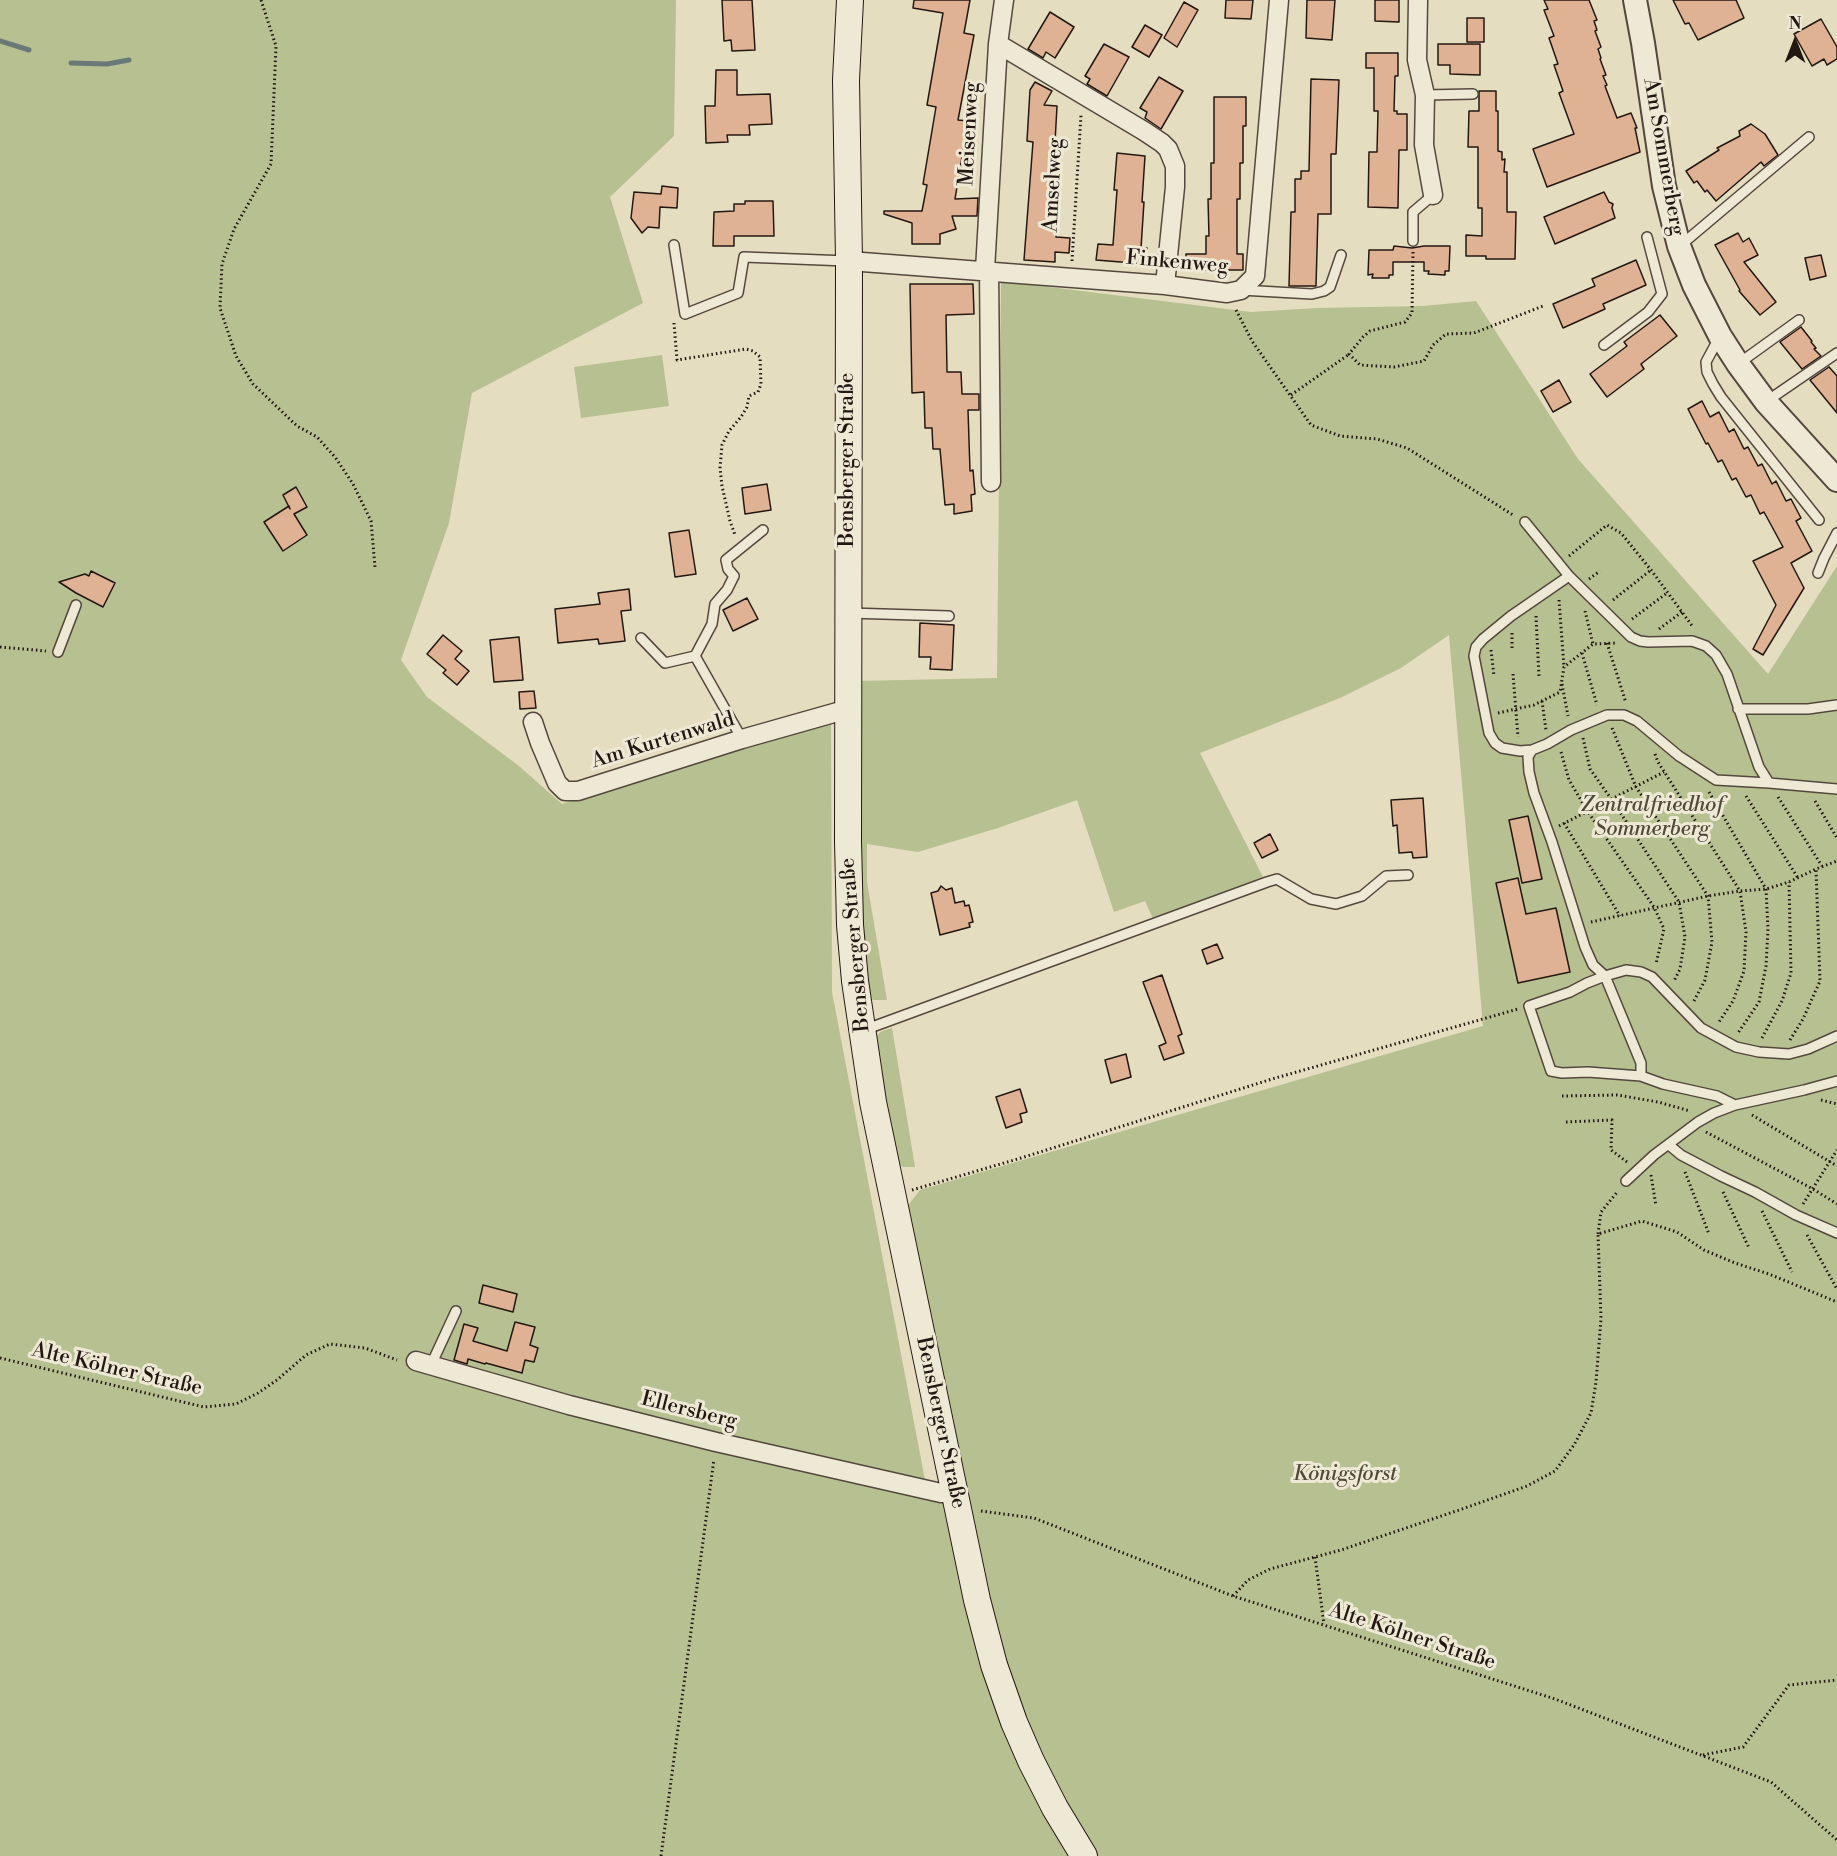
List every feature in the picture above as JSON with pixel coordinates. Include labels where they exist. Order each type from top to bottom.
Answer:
[{"type":"main road","name":"Bensberger Straße","points":[[850,0],[846,80],[849,261],[848,841],[850,925],[855,981],[873,1102],[982,1622],[1014,1722],[1055,1808],[1084,1856]]},
{"type":"street","name":"Meisenweg","points":[[987,270],[998,44],[1004,0]]},
{"type":"street","name":"Finkenweg","points":[[849,261],[1234,291],[1256,276],[1279,0]]},
{"type":"street","points":[[1418,0],[1417,60],[1425,95],[1424,146],[1433,195]]},
{"type":"street","name":"Am Sommerberg","points":[[1635,0],[1664,186],[1679,246],[1694,285],[1720,336],[1766,402],[1835,474]]},
{"type":"street","points":[[998,44],[1144,131],[1168,149],[1175,166],[1175,187],[1165,285]]},
{"type":"street","points":[[987,270],[991,482]]},
{"type":"street","name":"Am Kurtenwald","points":[[533,722],[557,783],[565,791],[578,791],[742,739],[848,709]]},
{"type":"street","name":"Ellersberg","points":[[424,1363],[569,1405],[716,1442],[940,1492],[956,1500]]},
{"type":"lane","points":[[1425,95],[1473,94]]},
{"type":"lane","points":[[1679,246],[1809,137]]},
{"type":"lane","points":[[1413,241],[1413,212],[1433,195]]},
{"type":"lane","points":[[1604,345],[1648,312],[1662,294],[1647,237]]},
{"type":"lane","points":[[674,245],[685,314],[738,293],[744,257],[849,261]]},
{"type":"lane","points":[[1234,291],[1312,294],[1324,291],[1330,287],[1341,255]]},
{"type":"lane","points":[[1738,364],[1798,320]]},
{"type":"lane","points":[[1720,336],[1706,362],[1707,372],[1713,384],[1819,520]]},
{"type":"lane","points":[[1766,402],[1837,353]]},
{"type":"lane","points":[[1525,522],[1569,576],[1631,637],[1640,641],[1692,640],[1706,646],[1716,655],[1727,674],[1760,767],[1769,783]]},
{"type":"lane","points":[[640,638],[664,663],[695,656],[712,624],[715,604],[727,590],[734,576],[728,569],[726,560],[763,530]]},
{"type":"lane","points":[[1818,573],[1837,533]]},
{"type":"lane","points":[[1569,576],[1489,633],[1476,647],[1474,656],[1484,716],[1488,733],[1494,743],[1502,748],[1532,750],[1604,717],[1624,715],[1648,729],[1695,767],[1716,780],[1837,789]]},
{"type":"lane","points":[[58,652],[76,605]]},
{"type":"lane","points":[[848,613],[949,616]]},
{"type":"lane","points":[[695,656],[742,739]]},
{"type":"lane","points":[[1738,709],[1808,709],[1837,705]]},
{"type":"lane","points":[[1532,750],[1528,757],[1528,772],[1585,947],[1593,965],[1605,976],[1641,1063],[1641,1076]]},
{"type":"lane","points":[[862,1031],[1277,879],[1311,899],[1336,904],[1362,896],[1386,876],[1408,875]]},
{"type":"lane","points":[[1735,1105],[1717,1096],[1663,1084],[1641,1076],[1551,1071],[1528,1005],[1570,992],[1587,982],[1626,970],[1641,972],[1652,977],[1701,1028],[1730,1044],[1754,1051],[1789,1054],[1808,1049],[1837,1036]]},
{"type":"lane","points":[[1626,1181],[1648,1161],[1673,1148],[1694,1126],[1709,1116],[1735,1105],[1837,1081]]},
{"type":"lane","points":[[1673,1148],[1796,1215],[1837,1233]]},
{"type":"lane","points":[[424,1363],[456,1311]]},
{"type":"path","points":[[261,0],[276,46],[271,164],[234,229],[222,264],[220,308],[236,356],[253,384],[297,426],[317,437],[353,484],[371,521],[375,567]]},
{"type":"path","name":"Amselweg","points":[[1071,278],[1082,96]]},
{"type":"path","points":[[1291,395],[1349,354],[1370,331],[1405,322],[1412,313],[1413,241]]},
{"type":"path","points":[[1234,291],[1252,341],[1311,425],[1340,436],[1377,439],[1407,448],[1525,522]]},
{"type":"path","points":[[1349,354],[1360,365],[1394,367],[1425,361],[1433,345],[1446,334],[1474,333],[1543,306]]},
{"type":"path","points":[[685,314],[674,318],[676,360],[746,349],[753,351],[759,357],[761,384],[758,392],[749,396],[747,407],[729,431],[722,445],[720,468],[722,486],[730,521],[740,548]]},
{"type":"path","points":[[1559,564],[1607,525],[1621,533],[1706,646]]},
{"type":"path","points":[[1602,609],[1651,570]]},
{"type":"path","points":[[1484,716],[1534,705],[1560,692],[1564,667],[1558,583]]},
{"type":"path","points":[[1580,587],[1593,644]]},
{"type":"path","points":[[1621,627],[1667,593]]},
{"type":"path","points":[[1535,599],[1539,677]]},
{"type":"path","points":[[1489,633],[1495,686]]},
{"type":"path","points":[[1564,667],[1593,644],[1640,641]]},
{"type":"path","points":[[1606,643],[1631,718]]},
{"type":"path","points":[[0,647],[29,649]]},
{"type":"path","points":[[1582,653],[1604,717],[1636,787],[1708,896],[1712,942],[1705,980],[1687,1015]]},
{"type":"path","points":[[1514,675],[1520,751]]},
{"type":"path","points":[[1562,682],[1590,769],[1679,902],[1685,937],[1680,969],[1668,993]]},
{"type":"path","points":[[1542,701],[1547,744]]},
{"type":"path","points":[[1648,729],[1658,762],[1740,891],[1746,932],[1744,971],[1733,1001],[1710,1034]]},
{"type":"path","points":[[1557,738],[1569,780],[1588,812],[1654,907],[1664,929],[1652,977]]},
{"type":"path","points":[[1695,767],[1766,889],[1768,929],[1766,966],[1759,1002],[1730,1044]]},
{"type":"path","points":[[1548,832],[1664,772]]},
{"type":"path","points":[[1737,781],[1798,878]]},
{"type":"path","points":[[1769,783],[1822,866]]},
{"type":"path","points":[[1806,786],[1837,838]]},
{"type":"path","points":[[1564,824],[1620,916]]},
{"type":"path","points":[[1578,925],[1708,896],[1766,889],[1790,882],[1837,861]]},
{"type":"path","points":[[1782,1053],[1803,1019],[1820,981],[1816,869]]},
{"type":"path","points":[[1754,1051],[1782,1001],[1791,973],[1790,882]]},
{"type":"path","points":[[894,1197],[1272,1079],[1528,1005]]},
{"type":"path","points":[[1562,1096],[1617,1095],[1658,1102],[1709,1116]]},
{"type":"path","points":[[1735,1105],[1837,1166]]},
{"type":"path","points":[[1566,1122],[1612,1120],[1611,1150],[1638,1171]]},
{"type":"path","points":[[1694,1126],[1837,1204]]},
{"type":"path","points":[[1673,1148],[1709,1234]]},
{"type":"path","points":[[1813,1189],[1837,1150]]},
{"type":"path","points":[[1648,1161],[1656,1206]]},
{"type":"path","points":[[1714,1172],[1749,1248]]},
{"type":"path","points":[[1233,1596],[1248,1580],[1270,1569],[1315,1557],[1478,1503],[1527,1486],[1555,1471],[1574,1445],[1591,1413],[1601,1319],[1598,1234],[1601,1212],[1626,1181]]},
{"type":"path","points":[[1753,1191],[1792,1272]]},
{"type":"path","points":[[1796,1215],[1837,1289]]},
{"type":"path","points":[[1598,1234],[1642,1221],[1677,1232],[1704,1250],[1837,1302]]},
{"type":"path","name":"Alte Kölner Straße","points":[[0,1358],[204,1407],[236,1404],[258,1394],[306,1355],[330,1344],[365,1348],[392,1357],[414,1368],[424,1363]]},
{"type":"path","points":[[661,1856],[716,1442]]},
{"type":"path","name":"Alte Kölner Straße","points":[[956,1500],[996,1512],[1034,1518],[1233,1596],[1555,1699],[1702,1755],[1771,1782],[1837,1840]]},
{"type":"path","points":[[1315,1557],[1324,1625]]},
{"type":"path","points":[[1702,1755],[1743,1748],[1789,1685],[1837,1680]]},
{"type":"green space","points":[[0,0],[676,0],[674,136],[610,197],[643,303],[472,393],[449,523],[401,660],[427,697],[519,766],[562,804],[762,729],[831,713],[832,992],[925,1480],[963,1491],[906,1208],[920,1190],[1483,1026],[1449,635],[1401,668],[1340,698],[1200,753],[1263,877],[1153,919],[1145,901],[1114,912],[1077,800],[998,828],[918,852],[867,844],[867,882],[887,1000],[873,1000],[868,996],[860,916],[857,681],[997,678],[1001,281],[1251,312],[1423,306],[1476,301],[1578,459],[1768,674],[1837,566],[1837,1856],[0,1856]]},
{"type":"green space","points":[[662,355],[669,406],[581,418],[574,367]]},
{"type":"green space","points":[[892,1028],[915,1167],[903,1167],[896,1162],[872,1044],[882,1031]]},
{"type":"building","points":[[722,0],[752,0],[755,50],[732,51],[731,40],[724,41]]},
{"type":"building","points":[[914,0],[970,0],[964,33],[974,35],[958,120],[968,121],[955,199],[978,198],[977,216],[952,216],[956,229],[940,234],[940,244],[912,244],[912,223],[884,214],[884,211],[922,211],[927,185],[923,184],[936,107],[927,105],[943,13],[913,8]]},
{"type":"building","points":[[1226,0],[1253,0],[1251,19],[1225,18]]},
{"type":"building","points":[[1307,0],[1335,0],[1332,40],[1306,38]]},
{"type":"building","points":[[1375,0],[1399,0],[1399,22],[1375,21]]},
{"type":"building","points":[[1544,0],[1589,0],[1597,20],[1594,21],[1597,30],[1595,31],[1601,47],[1598,49],[1606,75],[1603,76],[1607,85],[1605,86],[1617,118],[1631,113],[1637,128],[1635,128],[1640,152],[1547,187],[1533,149],[1574,134],[1559,93],[1563,91],[1554,65],[1558,64],[1549,38],[1554,36],[1544,10],[1548,9]]},
{"type":"building","points":[[1673,0],[1736,0],[1744,18],[1698,40],[1689,23],[1685,24]]},
{"type":"building","points":[[1184,2],[1198,10],[1177,47],[1164,38]]},
{"type":"building","points":[[1050,12],[1074,27],[1055,58],[1046,52],[1043,58],[1028,49]]},
{"type":"building","points":[[1467,18],[1484,18],[1484,42],[1467,42]]},
{"type":"building","points":[[1821,19],[1837,47],[1837,59],[1827,65],[1824,59],[1812,66],[1794,34]]},
{"type":"building","points":[[1145,25],[1162,35],[1149,57],[1132,47]]},
{"type":"building","points":[[1104,44],[1129,57],[1107,96],[1087,84],[1090,79],[1085,76]]},
{"type":"building","points":[[1438,44],[1480,44],[1480,75],[1450,74],[1450,65],[1438,65]]},
{"type":"building","points":[[1366,53],[1398,53],[1394,111],[1397,111],[1397,114],[1407,114],[1407,150],[1399,150],[1398,208],[1368,207],[1369,152],[1377,152],[1378,111],[1374,111],[1374,68],[1366,68]]},
{"type":"building","points":[[716,70],[737,70],[737,95],[770,94],[772,124],[749,125],[750,135],[727,135],[728,142],[706,143],[705,106],[715,106]]},
{"type":"building","points":[[1159,77],[1183,91],[1161,129],[1145,118],[1147,112],[1140,108]]},
{"type":"building","points":[[1311,79],[1339,80],[1336,154],[1331,154],[1331,214],[1318,214],[1316,286],[1289,286],[1291,212],[1295,212],[1295,179],[1301,179],[1301,171],[1309,171]]},
{"type":"building","points":[[1035,82],[1052,91],[1044,105],[1057,106],[1054,161],[1060,162],[1056,237],[1070,238],[1069,253],[1055,252],[1055,262],[1024,260],[1033,142],[1027,141],[1030,90]]},
{"type":"building","points":[[1479,91],[1496,91],[1498,151],[1502,152],[1502,160],[1505,159],[1504,172],[1507,172],[1507,212],[1516,212],[1515,259],[1466,256],[1466,235],[1482,236],[1482,208],[1478,208],[1478,147],[1468,147],[1469,111],[1479,111]]},
{"type":"building","points":[[1214,97],[1246,97],[1243,163],[1240,163],[1240,199],[1237,199],[1237,254],[1243,254],[1243,270],[1186,270],[1186,254],[1206,254],[1206,236],[1209,236],[1208,199],[1211,199],[1211,163],[1214,163]]},
{"type":"building","points":[[1751,124],[1765,134],[1778,155],[1764,166],[1761,162],[1716,201],[1697,181],[1694,183],[1686,171],[1719,150],[1717,148],[1740,136],[1739,131]]},
{"type":"building","points":[[1117,153],[1145,156],[1141,248],[1147,248],[1146,264],[1096,260],[1098,244],[1113,245]]},
{"type":"building","points":[[662,186],[678,188],[677,208],[660,207],[659,228],[648,227],[642,233],[631,218],[634,192],[661,194]]},
{"type":"building","points":[[1604,192],[1609,202],[1613,204],[1615,218],[1555,244],[1544,217]]},
{"type":"building","points":[[745,201],[773,201],[774,236],[734,236],[734,246],[713,246],[714,212],[734,211],[734,204],[745,204]]},
{"type":"building","points":[[1738,233],[1743,242],[1749,238],[1758,255],[1744,262],[1776,302],[1760,315],[1739,291],[1715,245]]},
{"type":"building","points":[[1394,246],[1412,248],[1450,246],[1449,271],[1445,271],[1445,275],[1428,274],[1429,271],[1424,271],[1424,262],[1393,262],[1393,275],[1389,275],[1389,278],[1372,278],[1373,274],[1368,275],[1369,250],[1393,250]]},
{"type":"building","points":[[1821,255],[1826,276],[1810,280],[1805,258]]},
{"type":"building","points":[[1636,260],[1646,285],[1603,304],[1605,309],[1563,328],[1553,304],[1595,286],[1592,279]]},
{"type":"building","points":[[910,284],[973,284],[974,314],[946,315],[947,372],[961,372],[962,394],[979,394],[979,410],[968,410],[970,471],[973,470],[975,494],[971,495],[972,511],[954,514],[954,504],[945,505],[940,449],[933,449],[932,428],[925,428],[924,392],[912,393]]},
{"type":"building","points":[[1660,315],[1677,336],[1641,364],[1644,369],[1607,397],[1590,374],[1627,346],[1624,342]]},
{"type":"building","points":[[1801,327],[1821,356],[1802,369],[1780,342]]},
{"type":"building","points":[[1829,367],[1837,376],[1837,413],[1810,380]]},
{"type":"building","points":[[1559,380],[1571,402],[1553,412],[1541,391]]},
{"type":"building","points":[[1702,401],[1710,417],[1719,412],[1729,432],[1734,429],[1744,449],[1748,447],[1758,466],[1762,464],[1772,484],[1776,481],[1786,501],[1791,499],[1801,518],[1796,521],[1812,551],[1791,563],[1804,588],[1763,655],[1753,649],[1776,605],[1753,561],[1783,547],[1764,512],[1760,514],[1751,495],[1746,497],[1736,478],[1732,480],[1722,460],[1718,462],[1708,443],[1706,444],[1688,409]]},
{"type":"building","points":[[767,484],[771,510],[745,514],[742,488]]},
{"type":"building","points":[[296,487],[307,507],[294,514],[307,535],[283,551],[264,522],[289,506],[283,495]]},
{"type":"building","points":[[689,530],[696,574],[675,577],[669,533]]},
{"type":"building","points":[[91,571],[115,583],[103,607],[59,582],[85,574],[89,576]]},
{"type":"building","points":[[629,589],[631,610],[621,611],[625,641],[599,644],[598,639],[558,643],[555,609],[600,604],[598,593]]},
{"type":"building","points":[[747,598],[758,619],[733,631],[723,610]]},
{"type":"building","points":[[920,623],[954,625],[952,670],[930,669],[931,657],[919,657]]},
{"type":"building","points":[[443,635],[462,651],[455,659],[469,671],[457,685],[443,673],[446,670],[427,654]]},
{"type":"building","points":[[519,637],[523,680],[494,682],[490,640]]},
{"type":"building","points":[[534,691],[536,708],[520,709],[519,692]]},
{"type":"building","points":[[1423,798],[1427,857],[1413,858],[1412,852],[1399,853],[1397,825],[1393,826],[1391,800]]},
{"type":"building","points":[[1528,816],[1542,879],[1522,883],[1509,820]]},
{"type":"building","points":[[1270,834],[1278,850],[1262,858],[1254,843]]},
{"type":"building","points":[[1518,878],[1526,914],[1556,908],[1570,972],[1518,983],[1496,883]]},
{"type":"building","points":[[941,886],[946,890],[952,888],[955,903],[964,901],[965,906],[969,905],[973,922],[969,923],[970,927],[940,935],[931,893],[938,891]]},
{"type":"building","points":[[1217,944],[1223,958],[1207,964],[1202,950]]},
{"type":"building","points":[[1162,975],[1182,1034],[1178,1036],[1184,1053],[1164,1060],[1159,1046],[1166,1043],[1143,982]]},
{"type":"building","points":[[1126,1054],[1131,1077],[1111,1083],[1105,1060]]},
{"type":"building","points":[[1020,1089],[1027,1112],[1020,1114],[1022,1122],[1006,1128],[996,1097]]},
{"type":"building","points":[[483,1285],[517,1294],[513,1312],[479,1303]]},
{"type":"building","points":[[515,1322],[535,1327],[530,1345],[538,1348],[534,1362],[525,1360],[522,1373],[468,1359],[467,1364],[454,1360],[464,1324],[478,1328],[473,1341],[507,1351]]},
{"type":"waterway","points":[[0,41],[29,50]]},
{"type":"waterway","points":[[71,63],[107,64],[129,60]]},
{"type":"park label","name":"Zentralfriedhof Sommerberg","points":[[1652,818]]},
{"type":"park label","name":"Königsforst","points":[[1345,1475]]}]
